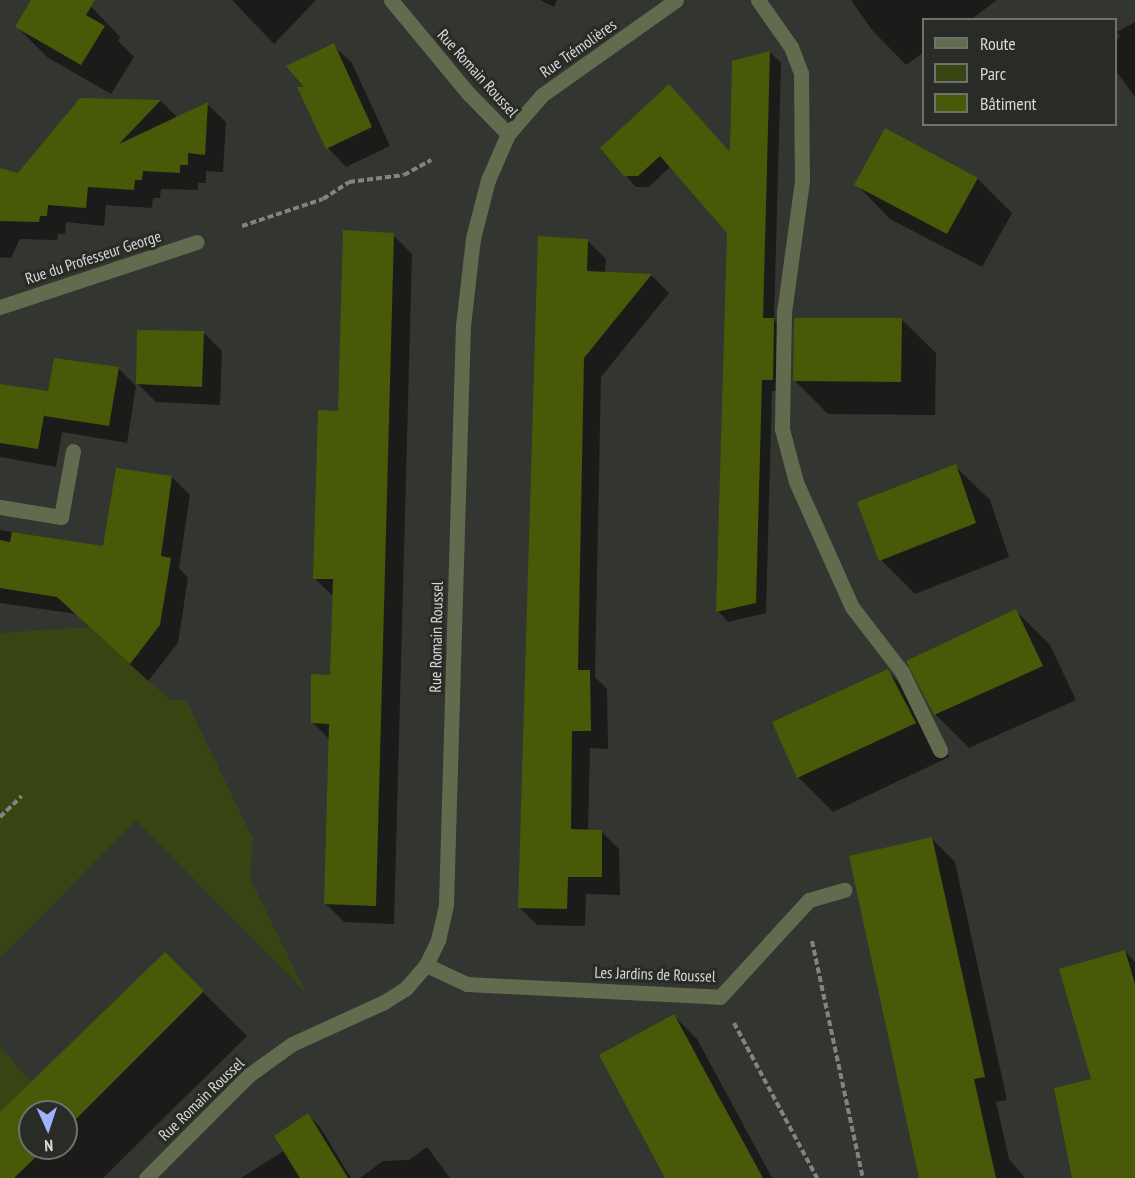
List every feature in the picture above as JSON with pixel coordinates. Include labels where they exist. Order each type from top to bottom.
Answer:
[{"type":"street","name":"Rue Romain Roussel","points":[[146,1178],[249,1075],[292,1044],[384,1002],[406,988],[426,965],[438,940],[446,904],[462,326],[473,238],[488,180],[508,134],[468,93],[391,0]]},
{"type":"street","name":"Rue Trémolières","points":[[508,134],[542,95],[676,0]]},
{"type":"street","points":[[758,0],[790,47],[801,73],[802,182],[784,312],[782,429],[796,482],[852,607],[902,672],[940,750]]},
{"type":"street","name":"Rue du Professeur George","points":[[0,307],[197,242]]},
{"type":"street","points":[[0,507],[61,517],[73,451]]},
{"type":"street","name":"Les Jardins de Roussel","points":[[426,965],[467,984],[720,997],[809,900],[845,890]]},
{"type":"path","points":[[242,226],[323,199],[349,182],[404,175],[432,160]]},
{"type":"path","points":[[0,817],[22,796]]},
{"type":"path","points":[[804,905],[863,1178]]},
{"type":"path","points":[[720,997],[817,1178]]},
{"type":"green space","points":[[89,627],[170,700],[186,700],[253,839],[250,878],[306,993],[136,820],[0,958],[0,633]]},
{"type":"green space","points":[[0,1046],[31,1082],[0,1112]]},
{"type":"building","points":[[31,0],[95,0],[86,15],[105,26],[81,65],[15,27]]},
{"type":"building","points":[[334,43],[372,127],[326,149],[297,87],[304,87],[286,66]]},
{"type":"building","points":[[770,51],[763,318],[774,318],[773,380],[762,380],[756,603],[716,612],[727,233],[660,156],[638,176],[624,176],[600,148],[669,84],[730,152],[732,61]]},
{"type":"building","points":[[80,98],[161,100],[119,144],[208,102],[205,155],[188,153],[188,165],[180,165],[180,173],[143,171],[142,180],[135,180],[134,190],[88,187],[86,208],[48,205],[47,216],[40,216],[39,222],[0,221],[0,168],[18,173]]},
{"type":"building","points":[[885,128],[978,178],[947,234],[854,185]]},
{"type":"building","points":[[343,230],[394,233],[376,906],[324,904],[329,724],[311,723],[311,674],[330,675],[333,579],[313,579],[318,410],[338,411]]},
{"type":"building","points":[[538,236],[588,239],[587,271],[652,274],[584,358],[578,670],[590,670],[591,731],[572,731],[571,829],[602,830],[602,877],[568,877],[567,909],[518,908]]},
{"type":"building","points":[[794,318],[902,318],[901,382],[793,381]]},
{"type":"building","points":[[137,330],[204,331],[202,387],[136,384]]},
{"type":"building","points":[[54,358],[119,367],[109,426],[44,416],[48,393],[38,449],[0,443],[0,384],[48,391]]},
{"type":"building","points":[[956,464],[976,523],[879,561],[857,502]]},
{"type":"building","points":[[116,468],[172,476],[161,556],[171,558],[160,625],[130,664],[57,597],[0,588],[0,540],[10,542],[12,532],[103,546]]},
{"type":"building","points":[[1016,609],[1043,666],[934,715],[906,661]]},
{"type":"building","points":[[888,669],[916,723],[797,778],[772,722]]},
{"type":"building","points":[[932,837],[985,1077],[974,1079],[996,1178],[919,1178],[849,856]]},
{"type":"building","points":[[1125,950],[1135,984],[1135,1178],[1072,1178],[1054,1088],[1091,1079],[1059,969]]},
{"type":"building","points":[[165,952],[204,991],[78,1117],[78,1100],[18,1100],[18,1160],[33,1160],[14,1178],[0,1178],[0,1112]]},
{"type":"building","points":[[674,1014],[763,1178],[665,1178],[599,1055]]},
{"type":"building","points":[[308,1113],[348,1178],[300,1178],[274,1136]]}]
